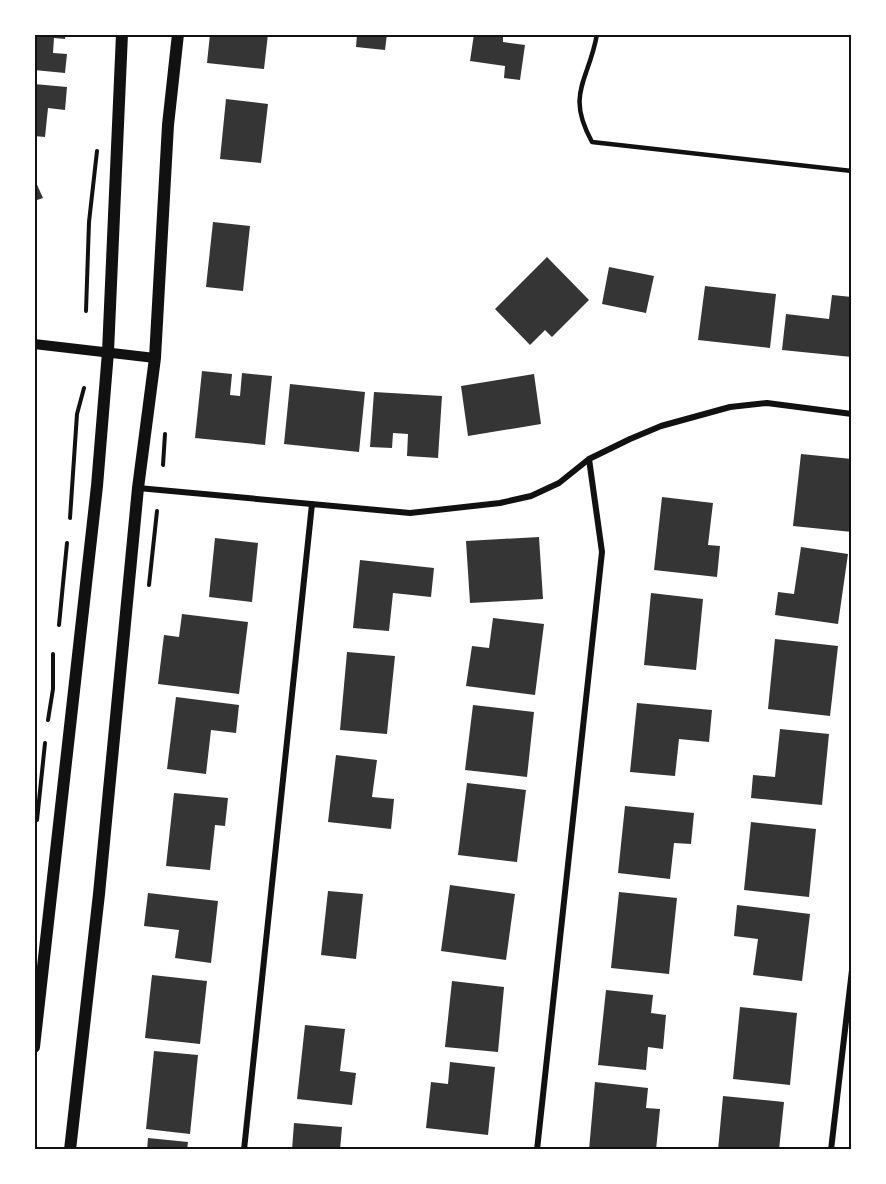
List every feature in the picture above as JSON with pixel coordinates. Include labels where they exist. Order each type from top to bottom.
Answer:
[{"type":"main road","points":[[34,1047],[97,486],[108,352],[122,34]]},
{"type":"main road","points":[[70,1149],[99,894],[138,488],[154,358],[168,125],[178,34]]},
{"type":"street","points":[[34,344],[154,358]]},
{"type":"street","points":[[138,488],[410,513],[500,503],[531,496],[559,483],[589,459],[661,426],[730,407],[767,403],[852,414]]},
{"type":"street","points":[[537,1149],[602,552],[589,459]]},
{"type":"street","points":[[244,1149],[312,504]]},
{"type":"street","points":[[831,1149],[852,970]]},
{"type":"lane","points":[[597,34],[593,60],[578,90],[582,123],[592,142],[852,171]]},
{"type":"path","points":[[86,311],[89,222],[99,140]]},
{"type":"path","points":[[70,518],[77,414],[84,388]]},
{"type":"path","points":[[59,625],[67,543]]},
{"type":"path","points":[[48,720],[53,689],[53,654]]},
{"type":"path","points":[[37,819],[45,743]]},
{"type":"building","points":[[34,34],[66,34],[65,39],[54,38],[53,53],[67,54],[65,73],[34,70]]},
{"type":"building","points":[[210,34],[268,34],[264,69],[207,63]]},
{"type":"building","points":[[357,34],[387,34],[385,50],[356,47]]},
{"type":"building","points":[[474,34],[503,34],[503,42],[525,45],[520,80],[504,78],[505,66],[470,61]]},
{"type":"building","points":[[34,84],[67,87],[65,110],[48,108],[45,137],[34,136]]},
{"type":"building","points":[[226,99],[268,104],[261,163],[220,159]]},
{"type":"building","points":[[34,178],[43,198],[34,201]]},
{"type":"building","points":[[213,222],[250,226],[243,291],[206,287]]},
{"type":"building","points":[[547,257],[589,300],[552,337],[545,330],[530,345],[495,309]]},
{"type":"building","points":[[609,267],[654,276],[646,313],[602,304]]},
{"type":"building","points":[[705,286],[776,294],[770,348],[698,340]]},
{"type":"building","points":[[832,295],[852,297],[852,357],[782,350],[786,314],[829,319]]},
{"type":"building","points":[[202,371],[232,374],[230,395],[240,396],[242,373],[272,376],[265,445],[195,438]]},
{"type":"building","points":[[534,374],[541,424],[468,436],[461,386]]},
{"type":"building","points":[[290,384],[365,392],[359,452],[284,444]]},
{"type":"building","points":[[374,392],[442,396],[438,458],[407,456],[408,434],[393,433],[392,448],[370,447]]},
{"type":"building","points":[[801,454],[852,459],[852,532],[793,526]]},
{"type":"building","points":[[662,497],[713,503],[708,545],[720,546],[717,577],[654,570]]},
{"type":"building","points":[[539,537],[543,599],[470,603],[466,541]]},
{"type":"building","points":[[215,538],[258,543],[252,602],[209,597]]},
{"type":"building","points":[[801,547],[848,554],[838,624],[775,615],[778,592],[794,594]]},
{"type":"building","points":[[360,560],[434,568],[431,597],[393,593],[389,631],[353,628]]},
{"type":"building","points":[[651,593],[703,599],[696,670],[644,665]]},
{"type":"building","points":[[182,614],[248,622],[239,694],[158,684],[164,635],[179,637]]},
{"type":"building","points":[[493,618],[544,624],[535,695],[466,686],[472,646],[489,648]]},
{"type":"building","points":[[775,639],[838,646],[830,716],[768,709]]},
{"type":"building","points":[[347,652],[395,656],[387,734],[340,730]]},
{"type":"building","points":[[176,697],[239,705],[236,733],[211,730],[206,774],[167,769]]},
{"type":"building","points":[[637,703],[712,710],[709,742],[679,739],[675,776],[630,772]]},
{"type":"building","points":[[473,705],[534,712],[527,777],[465,770]]},
{"type":"building","points":[[780,729],[829,734],[822,805],[751,798],[753,775],[775,777]]},
{"type":"building","points":[[336,755],[377,760],[372,797],[394,799],[391,829],[328,822]]},
{"type":"building","points":[[467,783],[526,790],[517,862],[458,855]]},
{"type":"building","points":[[174,793],[228,798],[225,826],[215,825],[210,870],[166,866]]},
{"type":"building","points":[[625,806],[694,813],[691,844],[674,843],[670,879],[618,873]]},
{"type":"building","points":[[751,822],[816,829],[809,897],[744,890]]},
{"type":"building","points":[[450,885],[515,894],[506,960],[441,951]]},
{"type":"building","points":[[328,891],[363,894],[356,959],[321,955]]},
{"type":"building","points":[[619,892],[677,898],[669,974],[611,968]]},
{"type":"building","points":[[148,893],[218,901],[211,963],[175,958],[179,930],[144,926]]},
{"type":"building","points":[[737,905],[810,914],[802,981],[753,975],[758,939],[734,936]]},
{"type":"building","points":[[152,975],[207,981],[200,1044],[145,1038]]},
{"type":"building","points":[[452,981],[504,987],[498,1052],[445,1047]]},
{"type":"building","points":[[606,990],[653,995],[651,1013],[666,1015],[663,1049],[648,1047],[646,1070],[598,1065]]},
{"type":"building","points":[[740,1007],[797,1013],[790,1085],[733,1079]]},
{"type":"building","points":[[305,1025],[345,1029],[340,1071],[356,1073],[352,1105],[297,1099]]},
{"type":"building","points":[[154,1051],[198,1055],[190,1134],[146,1129]]},
{"type":"building","points":[[450,1062],[495,1067],[488,1135],[426,1128],[431,1082],[448,1084]]},
{"type":"building","points":[[595,1082],[648,1088],[646,1108],[660,1109],[656,1150],[589,1150]]},
{"type":"building","points":[[723,1096],[784,1102],[779,1150],[718,1150]]},
{"type":"building","points":[[294,1123],[342,1127],[340,1150],[292,1150]]},
{"type":"building","points":[[148,1138],[188,1142],[187,1150],[147,1150]]}]
